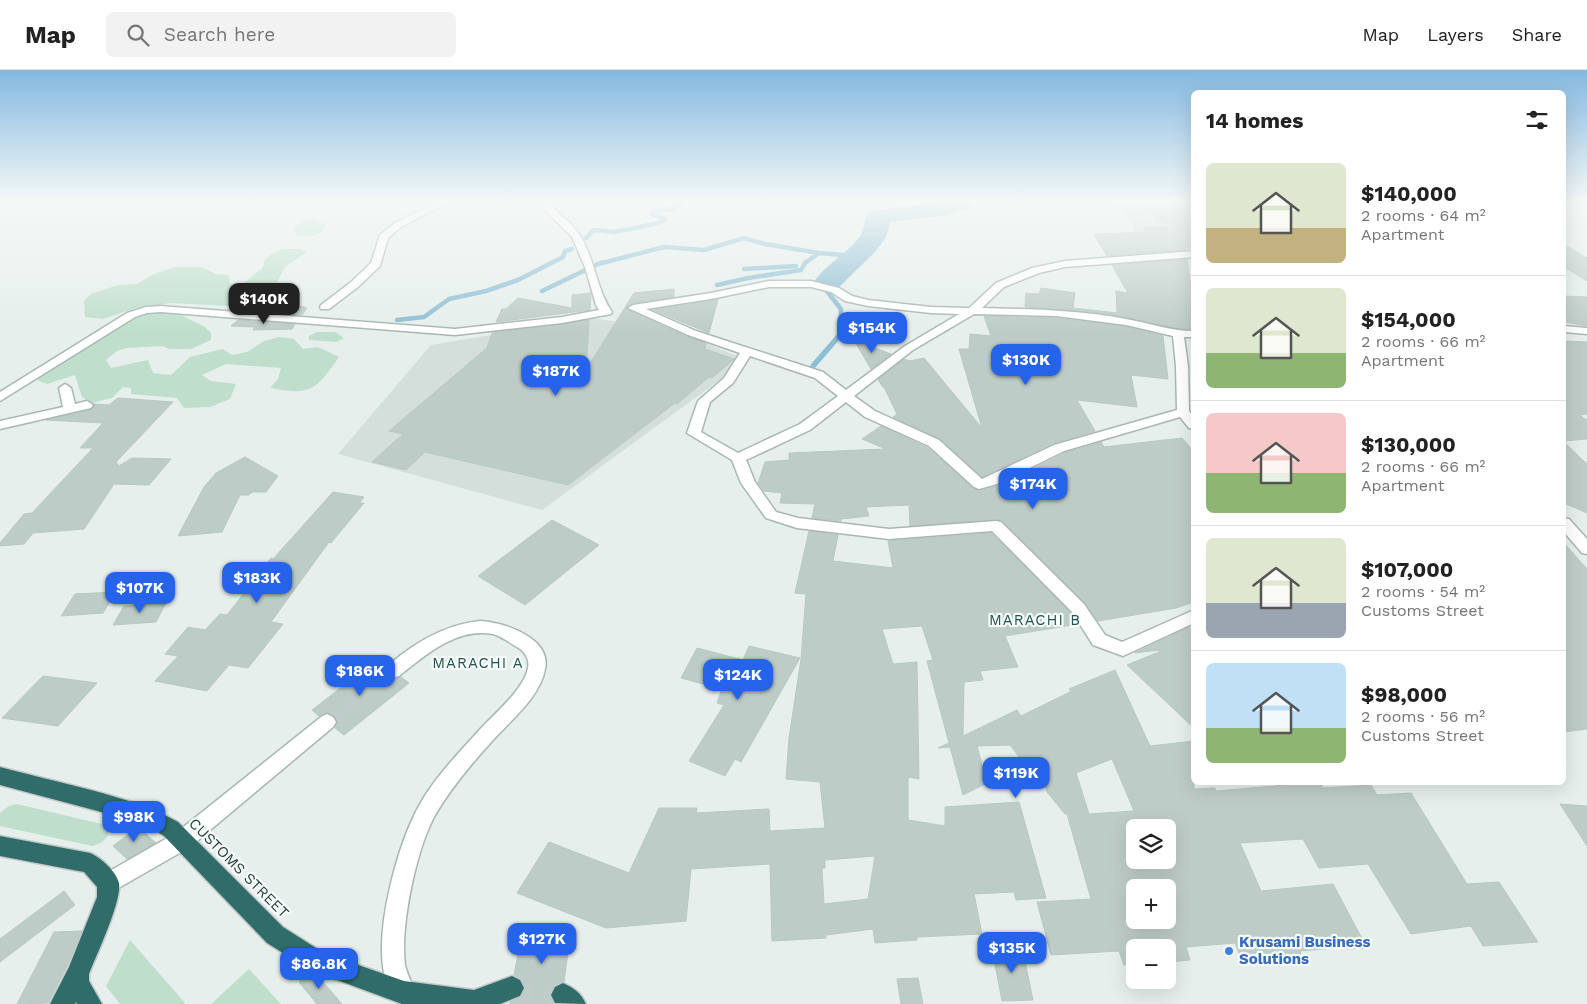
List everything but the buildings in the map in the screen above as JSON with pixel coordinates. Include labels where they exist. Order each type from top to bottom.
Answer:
[{"type":"highway","name":"CUSTOMS STREET","points":[[0,776],[143,816],[171,829],[276,935],[318,962],[404,993],[471,1003],[512,988]]},
{"type":"highway","points":[[0,846],[90,863],[108,883],[108,898],[78,974],[62,1004]]},
{"type":"highway","points":[[78,974],[77,983],[90,1004]]},
{"type":"street","points":[[325,307],[354,285],[376,264],[381,245]]},
{"type":"street","points":[[580,245],[590,267],[601,305],[748,350],[819,375],[870,414],[934,443],[979,484],[992,481],[1059,448],[1183,412]]},
{"type":"street","points":[[738,458],[805,427],[909,348],[972,311],[1000,285],[1011,279],[1036,270],[1065,264],[1191,254]]},
{"type":"street","points":[[0,397],[131,316],[146,310],[161,309],[455,332],[562,320],[712,296],[769,284],[811,284],[835,290],[849,299],[868,304],[922,309],[1056,313],[1126,322],[1178,334],[1191,334]]},
{"type":"street","points":[[1566,329],[1587,331]]},
{"type":"street","points":[[1178,334],[1182,366],[1183,412],[1191,421]]},
{"type":"street","points":[[748,350],[729,380],[704,400],[694,432],[738,458],[748,483],[772,515],[797,524],[889,534],[996,526],[1078,608],[1099,640],[1123,649],[1191,617]]},
{"type":"street","points":[[65,388],[70,410]]},
{"type":"street","points":[[0,426],[87,405]]},
{"type":"street","points":[[1566,527],[1587,528]]},
{"type":"street","points":[[1566,528],[1587,549]]},
{"type":"street","points":[[392,671],[426,645],[455,632],[477,628],[495,628],[530,646],[536,658],[536,671],[523,694],[459,766],[426,812],[412,848],[395,917],[393,964],[404,993]]},
{"type":"street","points":[[108,883],[183,840],[327,722]]},
{"type":"shaded area","points":[[1141,245],[1191,245],[1191,252],[1146,254]]},
{"type":"shaded area","points":[[591,318],[673,330],[747,360],[542,510],[338,454],[431,345]]},
{"type":"green space","points":[[299,249],[307,252],[285,267],[277,282],[255,298],[228,306],[171,303],[136,308],[103,319],[85,317],[84,301],[91,294],[118,285],[137,284],[152,275],[174,267],[201,267],[216,274],[229,275],[230,284],[243,284],[263,267],[265,259],[278,250]]},
{"type":"green space","points":[[171,310],[205,327],[211,333],[211,340],[191,349],[169,349],[162,346],[126,348],[117,351],[106,360],[111,368],[148,360],[153,373],[171,375],[190,357],[223,349],[232,355],[247,352],[264,341],[279,337],[294,339],[303,349],[318,347],[339,357],[318,383],[311,388],[295,391],[270,388],[278,379],[281,368],[226,364],[202,375],[211,381],[236,384],[230,399],[210,407],[184,408],[177,398],[131,394],[131,388],[123,387],[112,398],[92,403],[82,397],[75,375],[47,384],[37,380],[47,370],[134,319],[152,312]]},
{"type":"green space","points":[[317,332],[335,332],[344,338],[337,342],[309,340],[309,336]]},
{"type":"green space","points":[[17,804],[106,825],[110,829],[108,836],[104,841],[92,846],[0,826],[0,813],[9,806]]},
{"type":"green space","points":[[130,940],[184,1004],[120,1004],[106,986]]},
{"type":"green space","points":[[249,969],[281,1004],[211,1004]]},
{"type":"waterway","points":[[542,291],[598,264],[664,247],[704,250],[722,245]]},
{"type":"waterway","points":[[769,245],[819,253]]},
{"type":"waterway","points":[[827,283],[868,245]]},
{"type":"waterway","points":[[397,320],[424,317],[449,299],[486,291],[518,280],[563,257],[565,251],[572,249]]},
{"type":"waterway","points":[[717,285],[801,270],[805,263],[819,253]]},
{"type":"waterway","points":[[819,253],[855,256]]},
{"type":"waterway","points":[[744,269],[796,266]]},
{"type":"waterway","points":[[825,289],[841,309],[839,336]]},
{"type":"waterway","points":[[813,366],[839,336]]},
{"type":"tunnel","points":[[327,722],[393,671]]},
{"type":"tunnel","points":[[512,988],[563,995]]},
{"type":"place","name":"Krusami Business Solutions","points":[[1229,951]]},
{"type":"district","name":"MARACHI B","points":[[1035,620]]},
{"type":"district","name":"MARACHI A","points":[[478,663]]}]
